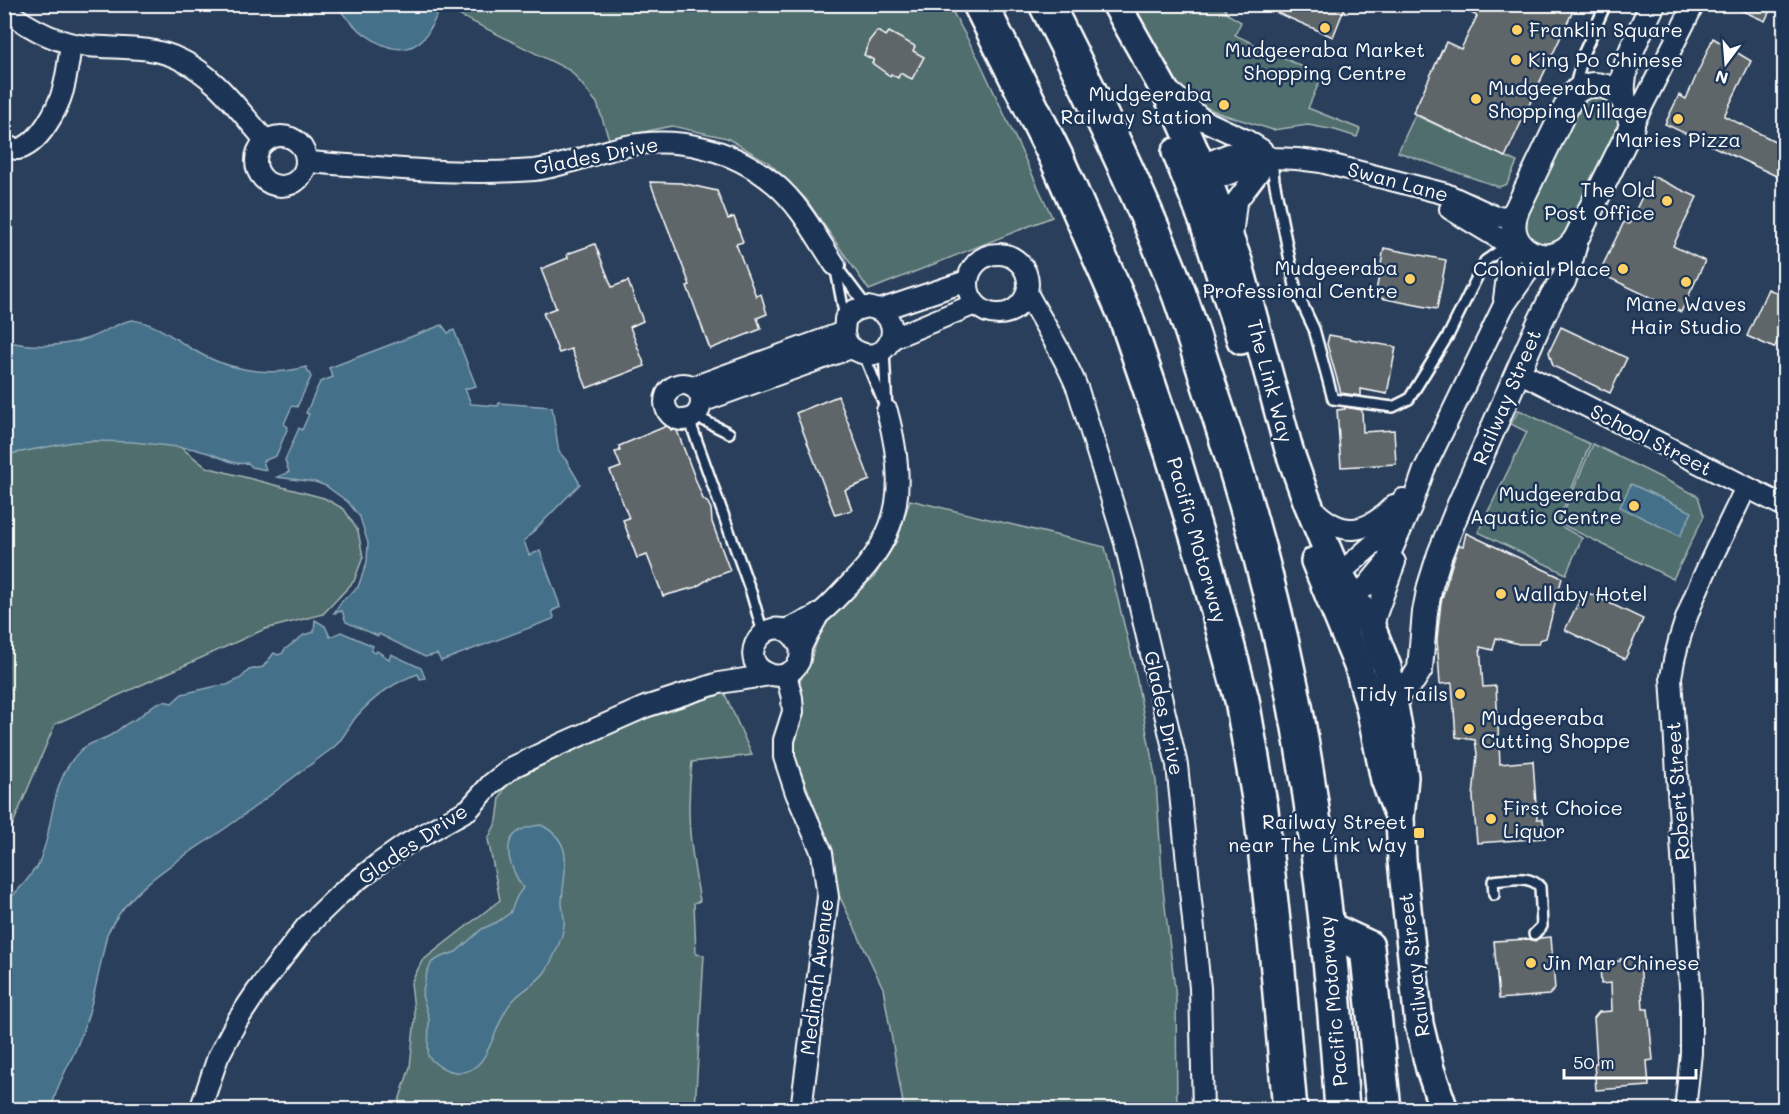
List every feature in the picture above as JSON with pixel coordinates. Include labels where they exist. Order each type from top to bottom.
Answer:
[{"type":"highway","name":"Pacific Motorway","points":[[980,4],[1056,157],[1125,315],[1172,453],[1206,566],[1242,700],[1261,810],[1290,1110]]},
{"type":"highway","name":"Pacific Motorway","points":[[1046,4],[1081,72],[1149,222],[1179,296],[1238,472],[1267,578],[1292,691],[1312,808],[1328,929],[1342,1110]]},
{"type":"highway","points":[[1328,929],[1367,947],[1384,1110]]},
{"type":"main road","points":[[1096,4],[1160,118],[1199,175],[1204,223],[1238,329],[1269,438],[1339,587]]},
{"type":"main road","name":"The Link Way","points":[[1116,4],[1180,118],[1199,175],[1232,243],[1289,450],[1339,587]]},
{"type":"main road","name":"Railway Street","points":[[1339,587],[1377,638],[1387,667],[1394,700],[1404,777],[1400,818],[1407,917],[1419,1024],[1430,1069],[1444,1110]]},
{"type":"main road","name":"Railway Street","points":[[1339,587],[1369,700],[1385,780],[1400,818]]},
{"type":"street","name":"Railway Street","points":[[1628,115],[1622,86],[1635,43],[1653,4]]},
{"type":"street","name":"Railway Street","points":[[1394,700],[1420,669],[1427,597],[1440,554],[1553,295],[1567,272],[1576,239],[1628,115],[1694,4]]},
{"type":"street","points":[[4,9],[39,32],[56,40],[85,46],[144,49],[178,58],[216,86],[266,141]]},
{"type":"street","name":"Railway Street","points":[[1503,307],[1523,241],[1577,91],[1610,69],[1635,43]]},
{"type":"street","points":[[4,146],[14,149],[23,147],[42,131],[52,116],[64,86],[71,44]]},
{"type":"street","name":"Swan Lane","points":[[1160,79],[1197,117],[1251,143],[1269,158]]},
{"type":"street","points":[[1577,91],[1595,85],[1610,89],[1618,94],[1628,115]]},
{"type":"street","points":[[280,136],[291,138],[303,148],[307,162],[305,170],[297,181],[289,185],[272,185],[261,176],[256,162],[260,147],[266,141],[280,136]]},
{"type":"street","name":"Glades Drive","points":[[307,162],[463,173],[537,170],[622,147],[656,141],[695,145],[732,157],[775,184],[789,199],[835,264]]},
{"type":"street","name":"Swan Lane","points":[[1199,175],[1224,156],[1244,151],[1256,151],[1269,158],[1321,162],[1446,194],[1496,217],[1508,216],[1523,241]]},
{"type":"street","points":[[1232,243],[1236,202],[1242,191],[1269,158]]},
{"type":"street","points":[[1396,182],[1523,241],[1551,274],[1553,295]]},
{"type":"street","name":"Railway Street","points":[[1523,241],[1562,253],[1568,250],[1576,239]]},
{"type":"street","name":"Railway Street","points":[[1411,507],[1383,567],[1366,587],[1359,592],[1339,587],[1378,540],[1419,477],[1503,307],[1526,274],[1523,241]]},
{"type":"street","name":"Glades Drive","points":[[967,281],[971,269],[979,260],[991,254],[1003,254],[1015,259],[1024,268],[1028,280],[1027,293],[1069,367],[1078,390],[1125,543],[1177,765],[1200,988],[1203,1110]]},
{"type":"street","points":[[851,339],[855,310],[874,308],[967,281],[968,293],[975,304],[983,311],[1004,314],[1014,310],[1022,303],[1027,293]]},
{"type":"street","points":[[851,339],[874,355],[889,344],[975,304]]},
{"type":"street","name":"Glades Drive","points":[[874,308],[890,321],[889,344]]},
{"type":"street","name":"Glades Drive","points":[[1014,310],[1048,333]]},
{"type":"street","points":[[695,406],[851,339]]},
{"type":"street","name":"School Street","points":[[1519,372],[1785,506]]},
{"type":"street","name":"Glades Drive","points":[[719,683],[753,651],[756,641],[763,633],[773,628],[785,630],[818,615],[867,568],[881,548],[896,508],[899,483],[897,455],[887,411]]},
{"type":"street","name":"Railway Street","points":[[1307,501],[1335,527],[1360,528],[1372,524],[1384,515],[1419,477]]},
{"type":"street","name":"Railway Street","points":[[1377,638],[1374,629],[1376,615],[1399,552],[1419,477]]},
{"type":"street","name":"Robert Street","points":[[1685,1110],[1692,1053],[1691,1002],[1671,677],[1676,651],[1691,607],[1746,487]]},
{"type":"street","name":"Glades Drive","points":[[200,1110],[218,1057],[237,1021],[306,927],[340,894],[405,845],[469,809],[491,784],[513,767],[645,707],[719,683],[778,675],[795,668],[800,660],[801,649],[818,615]]},
{"type":"street","points":[[785,630],[796,637],[801,649]]},
{"type":"street","points":[[753,651],[758,666],[778,675]]},
{"type":"street","name":"Medinah Avenue","points":[[778,675],[792,698],[793,712],[784,740],[784,757],[796,793],[822,853],[828,897],[801,1110]]},
{"type":"lane","name":"Railway Street","points":[[1577,91],[1584,52],[1606,4]]},
{"type":"lane","points":[[1269,158],[1296,291],[1314,329],[1333,399],[1393,407],[1409,399],[1449,334],[1485,261],[1498,252],[1523,241]]},
{"type":"lane","name":"Glades Drive","points":[[835,264],[874,308]]},
{"type":"lane","name":"Glades Drive","points":[[835,264],[851,339],[887,411]]},
{"type":"lane","name":"Glades Drive","points":[[887,411],[889,344]]},
{"type":"lane","points":[[695,406],[729,433]]},
{"type":"lane","points":[[695,406],[763,633]]},
{"type":"lane","points":[[1494,895],[1493,881],[1527,879],[1537,883],[1540,887],[1542,926],[1534,934]]},
{"type":"green space","points":[[439,5],[949,5],[979,60],[1052,217],[869,290],[806,199],[768,162],[727,138],[672,126],[609,139],[597,103],[571,71]]},
{"type":"green space","points":[[1127,5],[1222,5],[1229,15],[1241,22],[1235,35],[1322,76],[1308,108],[1360,129],[1357,137],[1308,125],[1273,130],[1219,113],[1199,104],[1179,87],[1160,62]]},
{"type":"green space","points":[[1591,96],[1610,104],[1622,122],[1586,204],[1557,246],[1542,244],[1530,237],[1522,218],[1574,105]]},
{"type":"green space","points":[[1415,115],[1517,162],[1507,184],[1499,187],[1398,152]]},
{"type":"green space","points":[[5,386],[107,389],[206,467],[324,498],[344,509],[358,531],[363,557],[354,581],[323,614],[265,629],[55,724],[5,843]]},
{"type":"green space","points":[[1519,410],[1590,444],[1557,524],[1582,538],[1566,574],[1478,532],[1527,432],[1511,424]]},
{"type":"green space","name":"Mudgeeraba Aquatic Centre","points":[[1593,444],[1698,496],[1704,516],[1673,579],[1559,523]]},
{"type":"green space","points":[[910,500],[1105,547],[1134,665],[1156,781],[1163,889],[1176,998],[1177,1109],[904,1109],[883,988],[839,895],[831,851],[791,745],[800,721],[799,683],[810,662],[819,635],[833,614],[874,577],[897,541]]},
{"type":"green space","points":[[724,692],[752,755],[692,762],[689,799],[690,832],[700,901],[694,903],[696,954],[704,955],[695,1109],[396,1110],[410,1067],[415,1018],[411,983],[422,961],[500,900],[488,839],[497,821],[500,798],[504,789],[513,780],[616,731],[669,709]]},
{"type":"water","points":[[336,5],[441,5],[424,38],[413,46],[401,49],[388,47],[364,33]]},
{"type":"water","points":[[132,320],[155,327],[203,355],[231,366],[246,370],[276,372],[306,367],[311,377],[297,407],[292,406],[284,424],[288,427],[276,456],[263,461],[266,470],[252,467],[248,463],[231,462],[195,449],[133,442],[73,442],[5,455],[5,341],[36,346],[58,345],[89,338]]},
{"type":"water","points":[[442,325],[448,333],[454,330],[476,386],[465,389],[471,404],[498,406],[499,403],[552,407],[559,452],[580,484],[524,541],[529,555],[540,551],[560,607],[552,611],[553,619],[441,661],[437,654],[425,657],[379,634],[378,636],[346,622],[342,611],[334,613],[342,601],[358,587],[367,562],[368,543],[360,517],[348,502],[326,486],[315,482],[277,477],[289,472],[285,460],[299,428],[302,430],[309,414],[306,413],[320,382],[333,377],[329,368]]},
{"type":"water","points":[[1631,484],[1692,512],[1680,536],[1620,507]]},
{"type":"water","points":[[315,620],[325,626],[330,637],[341,632],[373,646],[371,651],[375,653],[377,651],[389,659],[391,654],[421,668],[425,678],[420,679],[418,674],[384,691],[356,717],[333,748],[145,885],[118,916],[107,934],[84,1028],[56,1092],[52,1109],[5,1109],[5,910],[10,899],[37,868],[46,842],[58,788],[67,767],[82,749],[110,735],[160,702],[172,703],[182,694],[227,685],[241,678],[249,670],[263,667],[274,653],[278,655],[283,653],[304,635],[314,632]]},
{"type":"water","points":[[541,825],[560,840],[564,849],[562,902],[564,922],[559,943],[545,972],[510,1004],[482,1060],[466,1072],[447,1070],[428,1056],[429,1018],[422,995],[427,972],[432,962],[456,952],[482,929],[510,913],[523,888],[509,857],[511,839],[527,828]]},
{"type":"building","name":"Mudgeeraba Market Shopping Centre","points":[[1257,4],[1346,4],[1333,37]]},
{"type":"building","points":[[1454,4],[1576,4],[1505,157],[1413,113],[1446,42],[1461,49],[1477,16]]},
{"type":"building","points":[[1727,4],[1773,4],[1765,21]]},
{"type":"building","points":[[877,31],[886,36],[889,32],[915,46],[913,51],[924,57],[912,79],[900,73],[898,78],[891,74],[890,76],[872,63],[874,60],[864,55],[869,41]]},
{"type":"building","points":[[1713,38],[1751,61],[1724,116],[1785,146],[1785,180],[1665,124],[1679,95],[1686,99]]},
{"type":"building","points":[[1652,176],[1697,197],[1673,246],[1705,261],[1681,312],[1599,273],[1624,222],[1629,224]]},
{"type":"building","points":[[650,182],[681,183],[717,191],[728,219],[734,217],[743,242],[736,244],[756,296],[761,294],[767,314],[757,318],[761,329],[710,349],[687,286],[690,285]]},
{"type":"building","points":[[595,244],[612,287],[628,281],[643,321],[630,327],[645,366],[587,388],[571,349],[559,353],[543,313],[556,308],[541,269],[568,258],[567,254]]},
{"type":"building","name":"Mudgeeraba Professional Centre","points":[[1384,248],[1446,260],[1437,309],[1375,297]]},
{"type":"building","points":[[1768,289],[1785,296],[1785,327],[1774,348],[1747,336]]},
{"type":"building","points":[[1561,327],[1627,358],[1610,393],[1553,366],[1549,352]]},
{"type":"building","points":[[1329,335],[1396,347],[1387,394],[1361,389],[1361,396],[1341,393],[1327,344]]},
{"type":"building","points":[[838,396],[870,480],[845,490],[852,510],[835,515],[796,413]]},
{"type":"building","points":[[1345,407],[1362,410],[1363,432],[1394,430],[1396,464],[1341,467],[1337,410],[1345,409]]},
{"type":"building","points":[[669,425],[671,430],[676,428],[703,499],[711,509],[712,522],[730,571],[710,578],[696,587],[663,596],[647,555],[637,558],[623,520],[629,518],[610,471],[621,467],[615,452],[620,451],[619,446]]},
{"type":"building","points":[[1466,533],[1562,578],[1546,638],[1539,640],[1538,644],[1519,644],[1496,638],[1493,650],[1480,647],[1483,687],[1496,686],[1500,764],[1533,761],[1537,819],[1543,819],[1545,838],[1477,843],[1473,797],[1477,754],[1475,740],[1456,737],[1452,683],[1440,684],[1437,639],[1441,602],[1453,561],[1459,545],[1463,546]]},
{"type":"building","points":[[1584,591],[1643,619],[1625,659],[1565,630]]},
{"type":"building","points":[[1551,937],[1555,989],[1549,995],[1499,999],[1494,941],[1529,939],[1535,941],[1539,938]]},
{"type":"building","points":[[1640,958],[1643,1009],[1648,1009],[1653,1060],[1647,1061],[1649,1086],[1596,1090],[1594,1018],[1599,1012],[1612,1011],[1611,983],[1601,984],[1600,963]]},
{"type":"place","name":"Mudgeeraba Market Shopping Centre","points":[[1325,28]]},
{"type":"place","name":"Franklin Square","points":[[1517,30]]},
{"type":"place","name":"King Po Chinese","points":[[1516,60]]},
{"type":"place","name":"Mudgeeraba Shopping Village","points":[[1476,99]]},
{"type":"place","name":"Mudgeeraba Railway Station","points":[[1224,105]]},
{"type":"place","name":"Maries Pizza","points":[[1678,119]]},
{"type":"place","name":"The Old Post Office","points":[[1667,201]]},
{"type":"place","name":"Colonial Place","points":[[1623,269]]},
{"type":"place","name":"Mudgeeraba Professional Centre","points":[[1410,279]]},
{"type":"place","name":"Mane Waves Hair Studio","points":[[1686,282]]},
{"type":"place","name":"Mudgeeraba Aquatic Centre","points":[[1634,506]]},
{"type":"place","name":"Wallaby Hotel","points":[[1501,594]]},
{"type":"place","name":"Tidy Tails","points":[[1460,694]]},
{"type":"place","name":"Mudgeeraba Cutting Shoppe","points":[[1469,729]]},
{"type":"place","name":"First Choice Liquor","points":[[1491,819]]},
{"type":"place","name":"Railway Street near The Link Way","points":[[1419,833]]},
{"type":"place","name":"Jin Mar Chinese","points":[[1531,963]]}]
